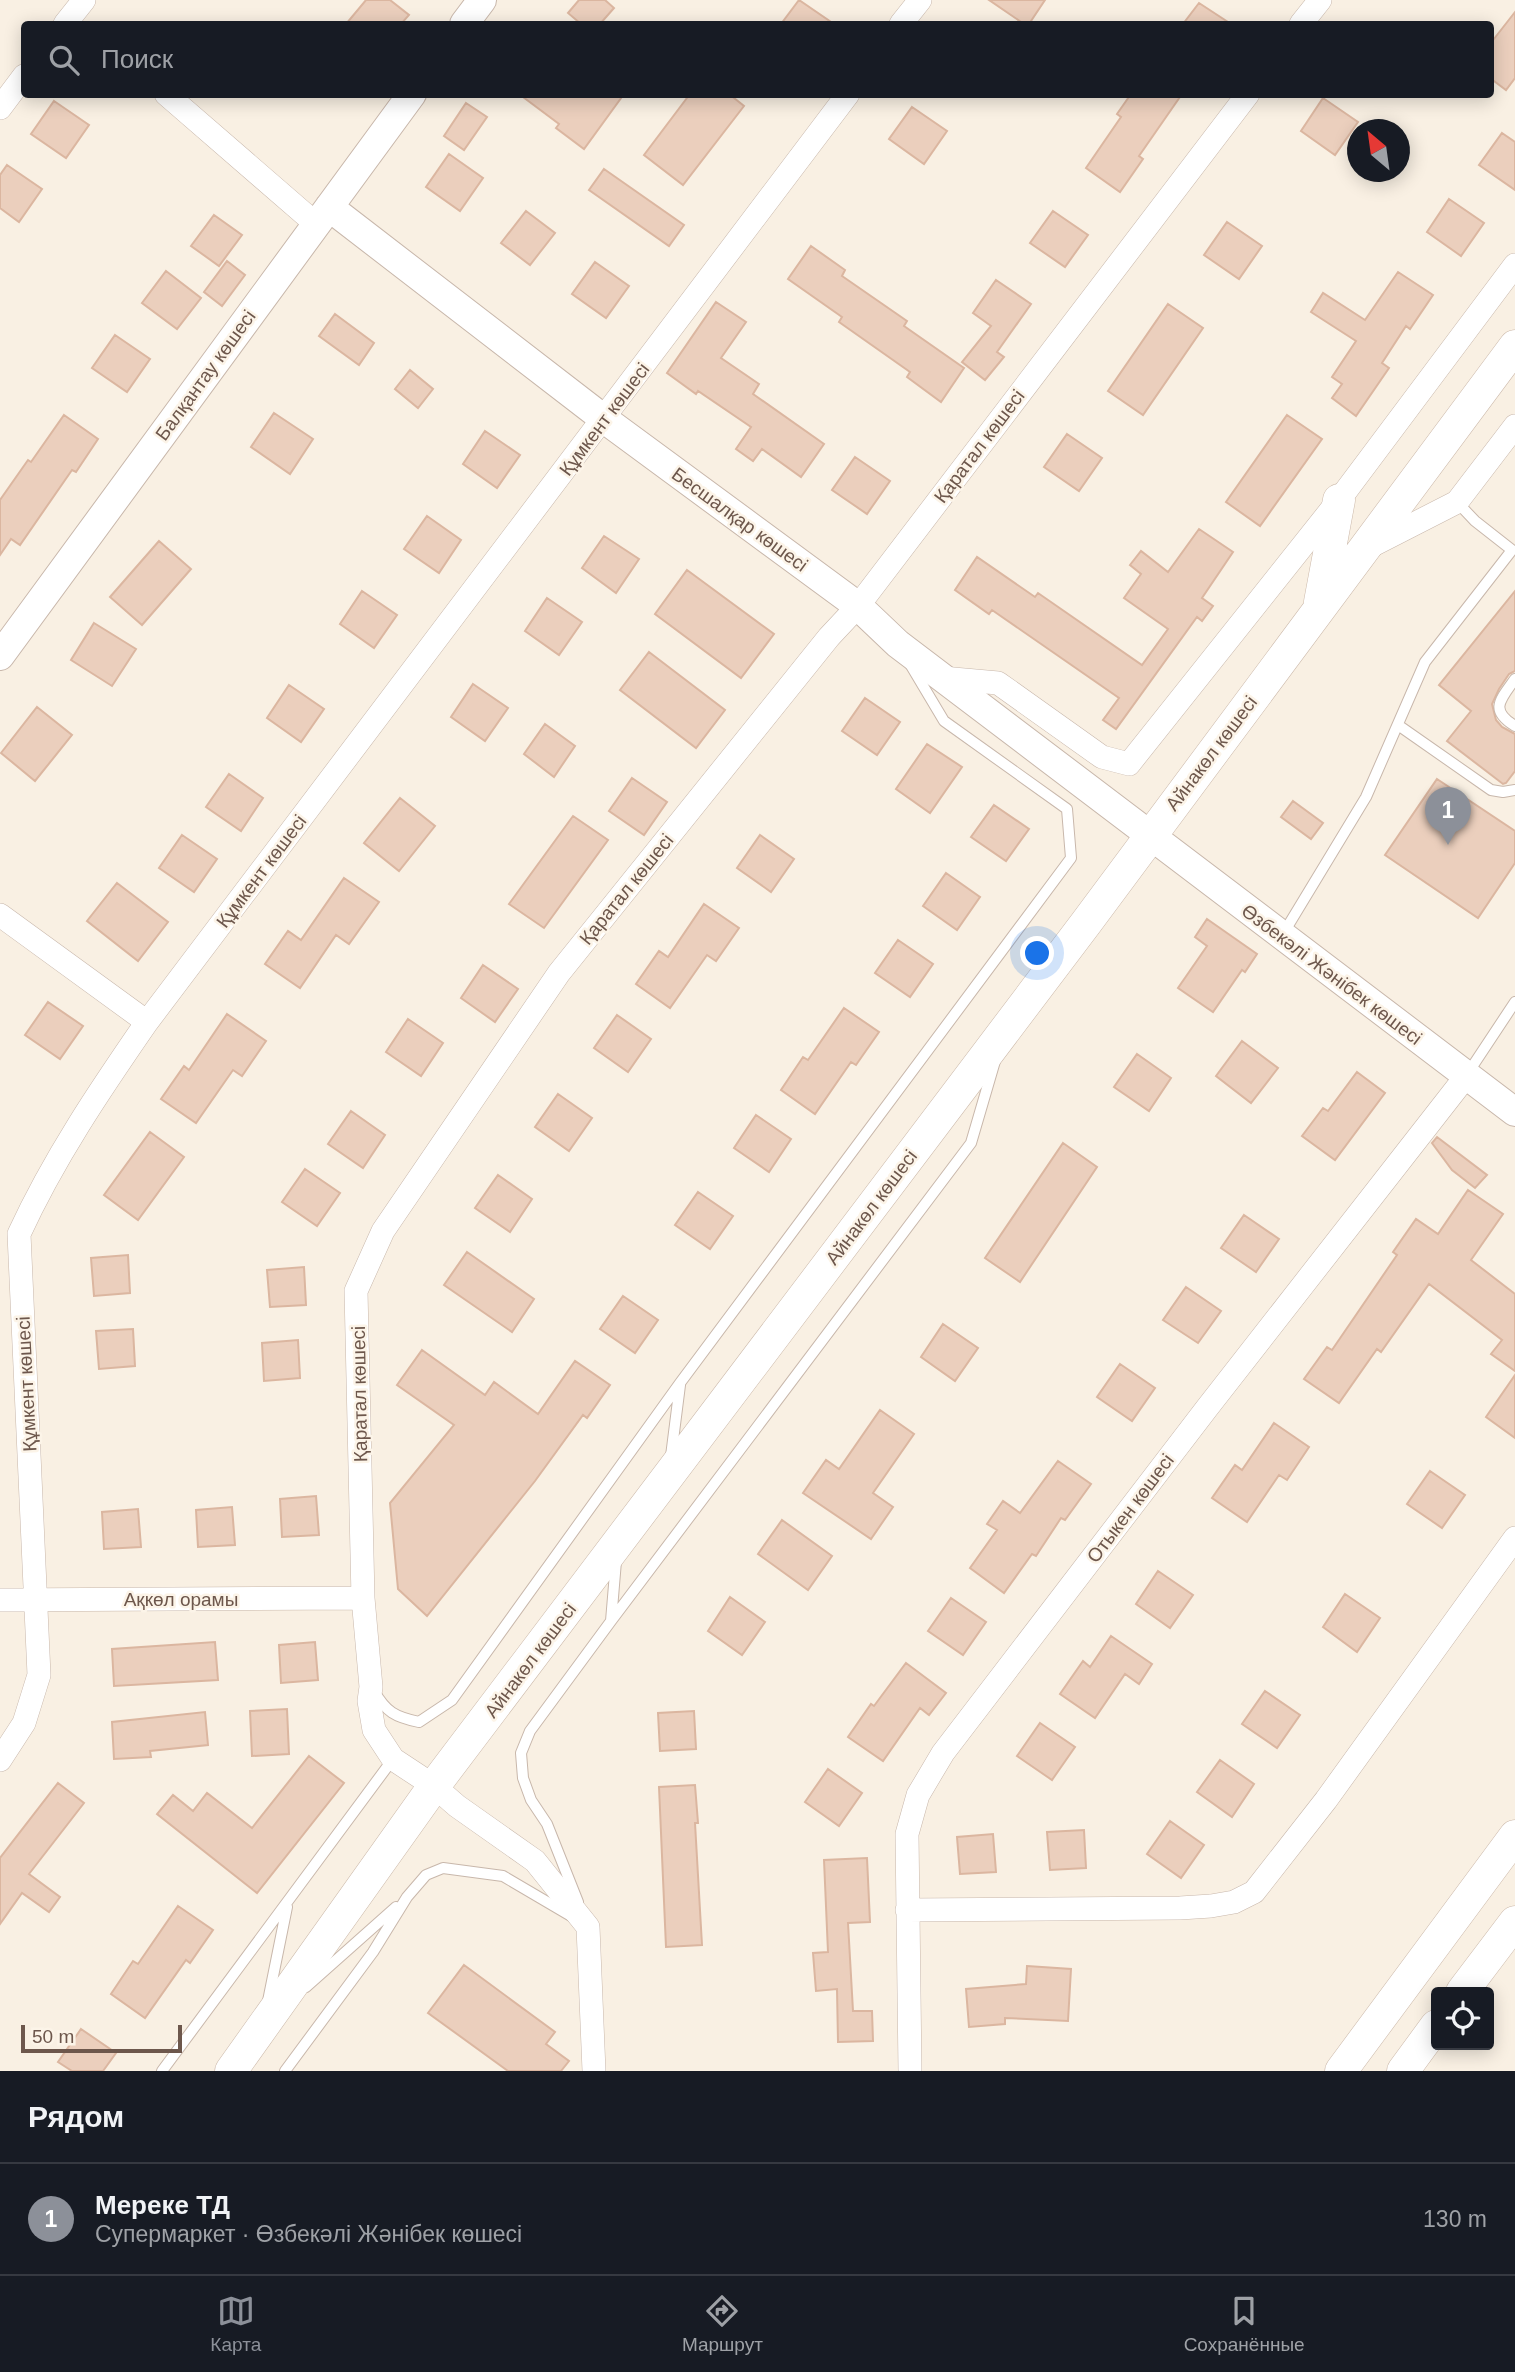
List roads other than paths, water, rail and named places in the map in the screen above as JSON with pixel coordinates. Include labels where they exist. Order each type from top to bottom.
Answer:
[{"type":"main road","name":"Айнакөл көшесі","points":[[231,2071],[434,1786],[1515,345]]},
{"type":"main road","points":[[1319,608],[1339,500]]},
{"type":"main road","points":[[1340,2071],[1515,1836]]},
{"type":"main road","points":[[1466,1987],[1515,1922]]},
{"type":"main road","points":[[1403,2071],[1431,2033]]},
{"type":"street","points":[[466,21],[482,0]]},
{"type":"street","points":[[903,21],[920,0]]},
{"type":"street","points":[[1303,21],[1320,0]]},
{"type":"street","points":[[0,108],[21,80]]},
{"type":"street","points":[[171,98],[322,216]]},
{"type":"street","name":"Балқантау көшесі","points":[[0,656],[409,98]]},
{"type":"street","name":"Құмкент көшесі","points":[[0,1760],[24,1723],[39,1675],[19,1234],[38,1192],[90,1105],[147,1022],[845,98]]},
{"type":"street","name":"Қаратал көшесі","points":[[588,1927],[535,1861],[393,1759],[374,1730],[369,1701],[371,1686],[363,1598],[356,1291],[383,1231],[559,973],[829,637],[858,606],[1245,98]]},
{"type":"street","name":"Бесшалқар көшесі","points":[[322,216],[858,606],[898,644],[1149,835]]},
{"type":"street","points":[[943,678],[998,682],[1102,757],[1129,764],[1339,500],[1515,265]]},
{"type":"street","points":[[1363,550],[1457,502],[1515,426]]},
{"type":"street","name":"Өзбекәлі Жәнібек көшесі","points":[[1149,835],[1515,1112]]},
{"type":"street","points":[[0,915],[147,1022]]},
{"type":"street","name":"Отыкен көшесі","points":[[910,2071],[907,1834],[909,1819],[918,1795],[943,1753],[1467,1075]]},
{"type":"street","points":[[907,1910],[1180,1908],[1234,1902],[1254,1892],[1326,1800],[1515,1538]]},
{"type":"street","name":"Ақкөл орамы","points":[[0,1600],[363,1598]]},
{"type":"street","points":[[588,1927],[594,2071]]},
{"type":"lane","points":[[1282,936],[1366,797],[1425,662],[1514,551],[1475,521],[1457,502]]},
{"type":"lane","points":[[371,1686],[383,1706],[400,1718],[419,1722],[452,1700],[680,1383],[1071,858],[1067,809],[944,721],[898,644]]},
{"type":"lane","points":[[1515,680],[1500,700],[1499,710],[1504,719],[1515,726]]},
{"type":"lane","points":[[1398,725],[1491,790],[1515,790]]},
{"type":"lane","name":"Отыкен көшесі","points":[[1467,1075],[1515,1002]]},
{"type":"lane","points":[[588,1927],[547,1824],[531,1800],[523,1778],[521,1753],[530,1731],[971,1143],[1005,1028]]},
{"type":"lane","points":[[668,1476],[680,1383]]},
{"type":"lane","points":[[611,1620],[618,1544]]},
{"type":"lane","points":[[162,2071],[393,1759]]},
{"type":"lane","points":[[285,2071],[426,1875],[443,1868],[503,1875],[588,1927]]},
{"type":"lane","points":[[262,2026],[408,1897]]},
{"type":"lane","points":[[262,2026],[288,1904]]},
{"type":"place","name":"Мереке ТД","points":[[1448,845]]}]
